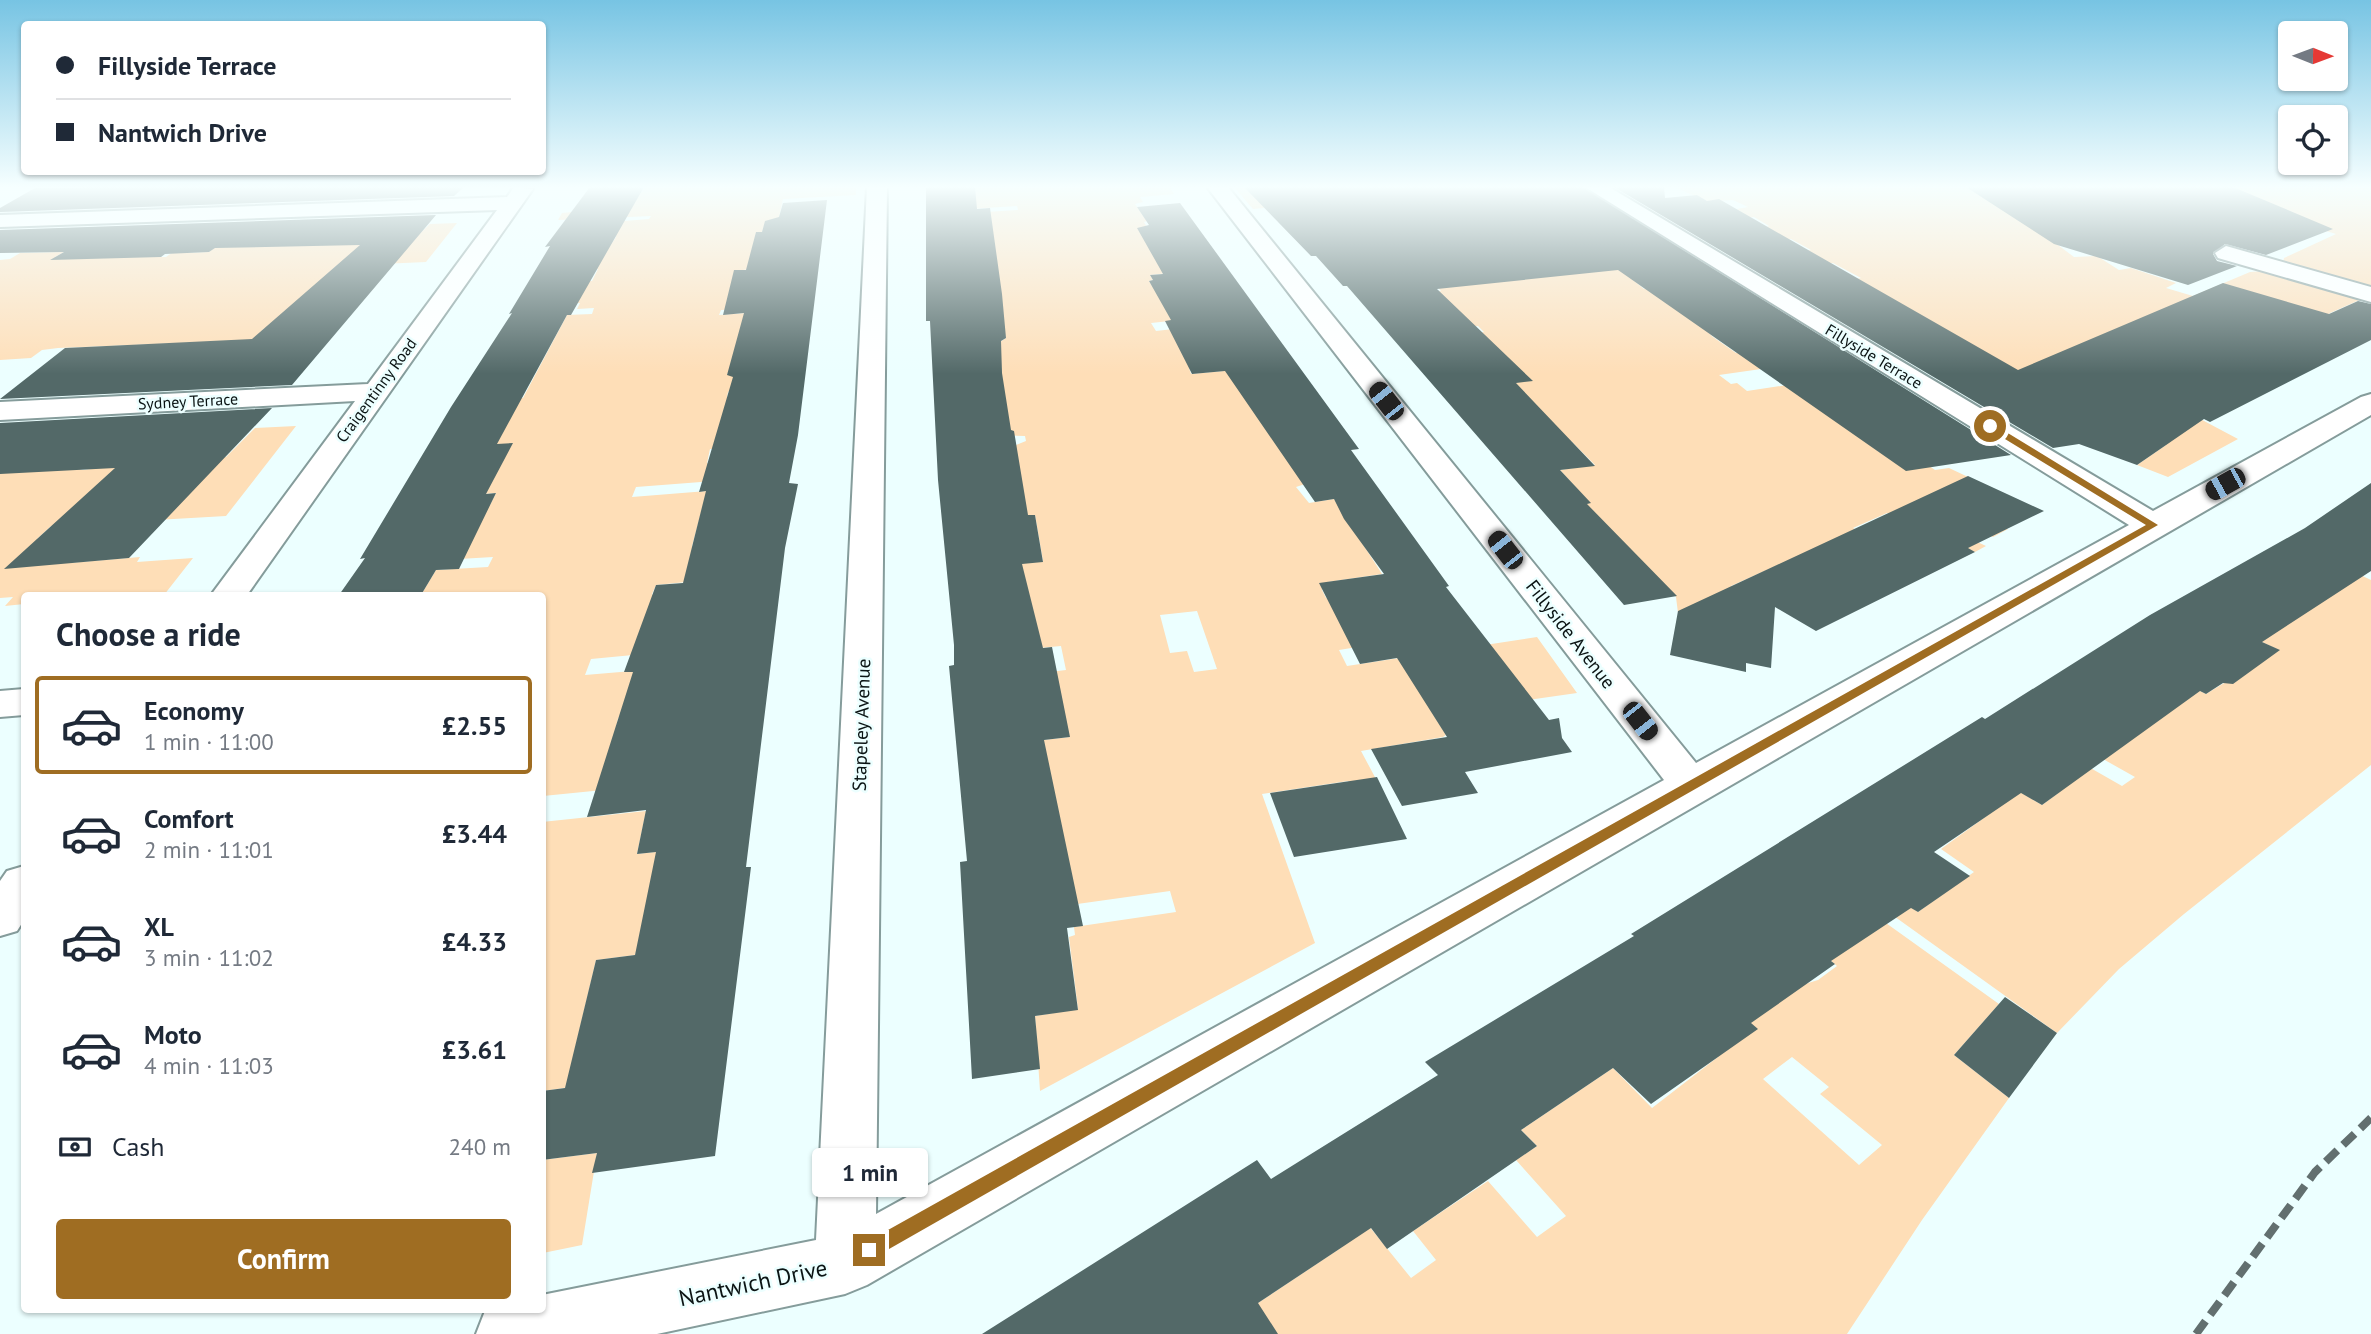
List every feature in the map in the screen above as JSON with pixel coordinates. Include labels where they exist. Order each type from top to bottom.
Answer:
[{"type":"street","name":"Craigentinny Road","points":[[231,592],[479,249]]},
{"type":"street","name":"Stapeley Avenue","points":[[845,1264],[875,249]]},
{"type":"street","name":"Fillyside Avenue","points":[[1266,249],[1691,785]]},
{"type":"street","name":"Fillyside Terrace","points":[[1698,249],[2153,525]]},
{"type":"street","points":[[2226,253],[2371,295]]},
{"type":"street","name":"Sydney Terrace","points":[[0,411],[375,392]]},
{"type":"street","name":"Nantwich Drive","points":[[508,1334],[845,1264],[2371,403]]},
{"type":"street","points":[[0,704],[21,702]]},
{"type":"street","points":[[0,918],[21,887]]},
{"type":"shaded area","points":[[177,249],[186,249],[185,253],[209,252],[213,249],[436,249],[426,262],[336,266],[272,326],[263,329],[258,340],[58,348],[42,350],[31,358],[0,360],[0,260],[10,259],[20,253],[64,252],[55,257],[166,257]]},
{"type":"shaded area","points":[[595,249],[754,249],[751,269],[734,271],[761,308],[721,310],[719,315],[760,312],[734,367],[727,374],[749,375],[728,392],[727,397],[732,399],[763,445],[710,449],[707,463],[730,462],[727,480],[636,487],[632,497],[707,491],[692,546],[696,581],[656,585],[652,594],[696,649],[591,659],[585,675],[692,666],[618,718],[603,790],[546,796],[546,592],[423,592],[436,570],[488,567],[493,557],[408,562],[452,508],[490,505],[496,493],[459,496],[487,445],[497,400],[523,398],[567,315],[592,314],[594,308],[577,309],[580,303],[563,304],[574,282],[592,281],[598,269],[581,269]]},
{"type":"shaded area","points":[[980,249],[1157,249],[1178,272],[1150,275],[1152,286],[1182,283],[1217,316],[1151,323],[1156,331],[1208,325],[1189,368],[1191,374],[1235,370],[1305,484],[1296,487],[1309,503],[1334,499],[1382,574],[1328,582],[1322,590],[1326,598],[1340,603],[1388,642],[1339,650],[1347,666],[1537,637],[1577,693],[1528,700],[1427,704],[1446,735],[1361,751],[1392,809],[1363,813],[1348,781],[1262,794],[1315,943],[1040,1091],[1035,1016],[1078,1009],[1069,937],[1075,935],[1074,927],[1176,912],[1170,891],[1063,906],[1055,794],[1034,796],[1044,740],[1070,737],[1033,674],[1066,670],[1061,646],[1029,649],[1015,564],[1043,561],[1035,515],[1008,517],[1016,445],[1026,441],[1025,436],[998,435],[1000,342],[1006,338]],"holes":[[[1197,611],[1217,669],[1194,672],[1187,651],[1170,653],[1160,615]]]},
{"type":"shaded area","points":[[1382,249],[1588,249],[1620,269],[1644,289],[1661,287],[1713,337],[1736,353],[1744,352],[1768,368],[1719,375],[1731,384],[1737,383],[1747,391],[1794,384],[1879,452],[1903,448],[1935,470],[1949,468],[1981,483],[1946,499],[2008,529],[1993,537],[1948,517],[1937,523],[1986,546],[1975,552],[1887,513],[1853,528],[1886,545],[1778,565],[1731,586],[1749,628],[1678,613],[1676,597],[1594,512],[1583,504],[1590,503],[1560,470],[1595,465],[1571,441],[1561,442],[1507,384],[1532,380],[1436,338],[1484,332],[1478,326],[1451,329],[1410,294],[1441,291],[1434,282]]},
{"type":"shaded area","points":[[2064,249],[2074,257],[2097,256],[2119,270],[2131,268],[2176,283],[2166,288],[2193,296],[2250,272],[2264,271],[2364,298],[2330,313],[2189,413],[2238,439],[2168,477],[2137,465],[2166,445],[2041,390],[1846,281],[1861,278],[1833,263],[1814,265],[1792,253],[1811,250]]},
{"type":"shaded area","points":[[2303,249],[2371,249],[2371,289],[2283,263],[2284,258]]},
{"type":"shaded area","points":[[296,426],[226,516],[51,526],[37,539],[69,563],[140,557],[137,562],[193,558],[166,592],[21,592],[21,604],[5,606],[13,597],[0,598],[0,456],[83,470],[91,469],[97,464],[226,457],[255,428]]},
{"type":"shaded area","points":[[2354,572],[2371,580],[2371,765],[2119,969],[2057,1033],[1831,871],[1881,887],[1918,912],[1974,872],[1941,849],[2006,802],[1979,768],[2042,805],[2057,794],[2073,758],[2122,786],[2135,777],[2103,759],[2182,682],[2206,694],[2279,650],[2253,638]]},
{"type":"shaded area","points":[[646,811],[637,854],[674,850],[635,955],[596,960],[574,1053],[612,1081],[546,1091],[546,822]]},
{"type":"shaded area","points":[[1858,903],[1999,1004],[1954,1055],[2009,1098],[1922,1220],[1847,1334],[1251,1334],[1258,1303],[1342,1247],[1347,1199],[1411,1278],[1436,1260],[1413,1231],[1488,1181],[1537,1237],[1566,1216],[1516,1160],[1537,1146],[1521,1130],[1613,1068],[1652,1108],[1718,1057],[1681,1023],[1818,980],[1837,966],[1831,961]],"holes":[[[1792,1057],[1829,1087],[1820,1094],[1882,1145],[1859,1165],[1763,1079]]]},
{"type":"shaded area","points":[[597,1153],[582,1245],[546,1252],[546,1159]]},
{"type":"building","points":[[0,249],[213,249],[209,252],[165,254],[161,257],[50,260],[64,252],[0,253]]},
{"type":"building","points":[[355,249],[407,249],[292,385],[0,399],[65,348],[252,339]]},
{"type":"building","points":[[548,249],[608,249],[571,315],[567,315],[497,444],[513,443],[486,494],[496,493],[459,569],[436,570],[423,592],[341,592],[365,558],[360,559],[451,407],[512,313],[509,314]]},
{"type":"building","points":[[751,249],[821,249],[798,435],[789,483],[798,484],[785,548],[746,867],[751,867],[715,1156],[592,1173],[597,1153],[546,1159],[546,1090],[565,1088],[596,960],[635,955],[656,852],[637,854],[646,810],[587,817],[633,672],[624,672],[656,585],[683,583],[706,491],[699,492],[733,377],[727,375],[744,313],[723,315],[734,270],[746,270]]},
{"type":"building","points":[[926,249],[996,249],[1006,338],[1001,341],[1002,373],[1028,515],[1035,515],[1043,562],[1022,564],[1043,648],[1052,647],[1070,737],[1044,740],[1083,926],[1067,928],[1078,1010],[1035,1016],[1040,1069],[972,1079],[960,862],[967,861],[949,666],[954,665],[954,645],[938,480],[930,321],[926,321]]},
{"type":"building","points":[[1149,249],[1214,249],[1359,449],[1351,450],[1449,586],[1446,587],[1549,720],[1559,718],[1562,738],[1572,752],[1465,772],[1478,793],[1402,806],[1371,749],[1447,737],[1397,658],[1360,664],[1319,583],[1384,574],[1344,519],[1334,499],[1315,502],[1225,371],[1192,374],[1165,321],[1171,320],[1149,281],[1153,280],[1150,275],[1163,274]]},
{"type":"building","points":[[1304,249],[1682,249],[2011,455],[1906,471],[1618,270],[1437,289],[1533,381],[1516,383],[1595,466],[1560,470],[1591,503],[1587,504],[1677,596],[1624,605],[1347,286],[1343,286],[1316,256],[1311,256]]},
{"type":"building","points":[[1719,249],[1807,249],[2018,370],[2223,283],[2329,314],[2358,301],[2371,304],[2371,340],[2210,422],[2204,419],[2137,465],[2079,444],[2053,448]]},
{"type":"building","points":[[2071,249],[2219,249],[2213,254],[2217,261],[2237,266],[2188,285]]},
{"type":"building","points":[[2245,249],[2281,249],[2266,255]]},
{"type":"building","points":[[272,408],[129,558],[4,569],[115,468],[0,474],[0,423]]},
{"type":"building","points":[[1968,476],[2044,511],[1968,548],[1975,552],[1816,631],[1775,607],[1771,668],[1746,663],[1746,672],[1670,655],[1678,611]]},
{"type":"building","points":[[2371,483],[2371,571],[2262,642],[2280,650],[2233,684],[2223,683],[2206,694],[2200,691],[2042,805],[2021,793],[1934,852],[1970,876],[1918,912],[1911,908],[1831,961],[1835,964],[1751,1023],[1758,1029],[1651,1104],[1613,1068],[1521,1130],[1537,1146],[1387,1249],[1371,1228],[1258,1303],[1278,1334],[982,1334],[1257,1160],[1271,1179],[1438,1075],[1425,1062],[1634,936],[1631,934],[1982,717],[1985,719],[2150,615],[2305,528]]},
{"type":"building","points":[[1377,777],[1407,839],[1294,857],[1270,793]]},
{"type":"building","points":[[2005,997],[2057,1033],[2009,1098],[1954,1055]]},
{"type":"railway","points":[[2196,1334],[2315,1172],[2371,1118]]},
{"type":"route","points":[[869,1250],[2153,525],[1990,426]]}]
